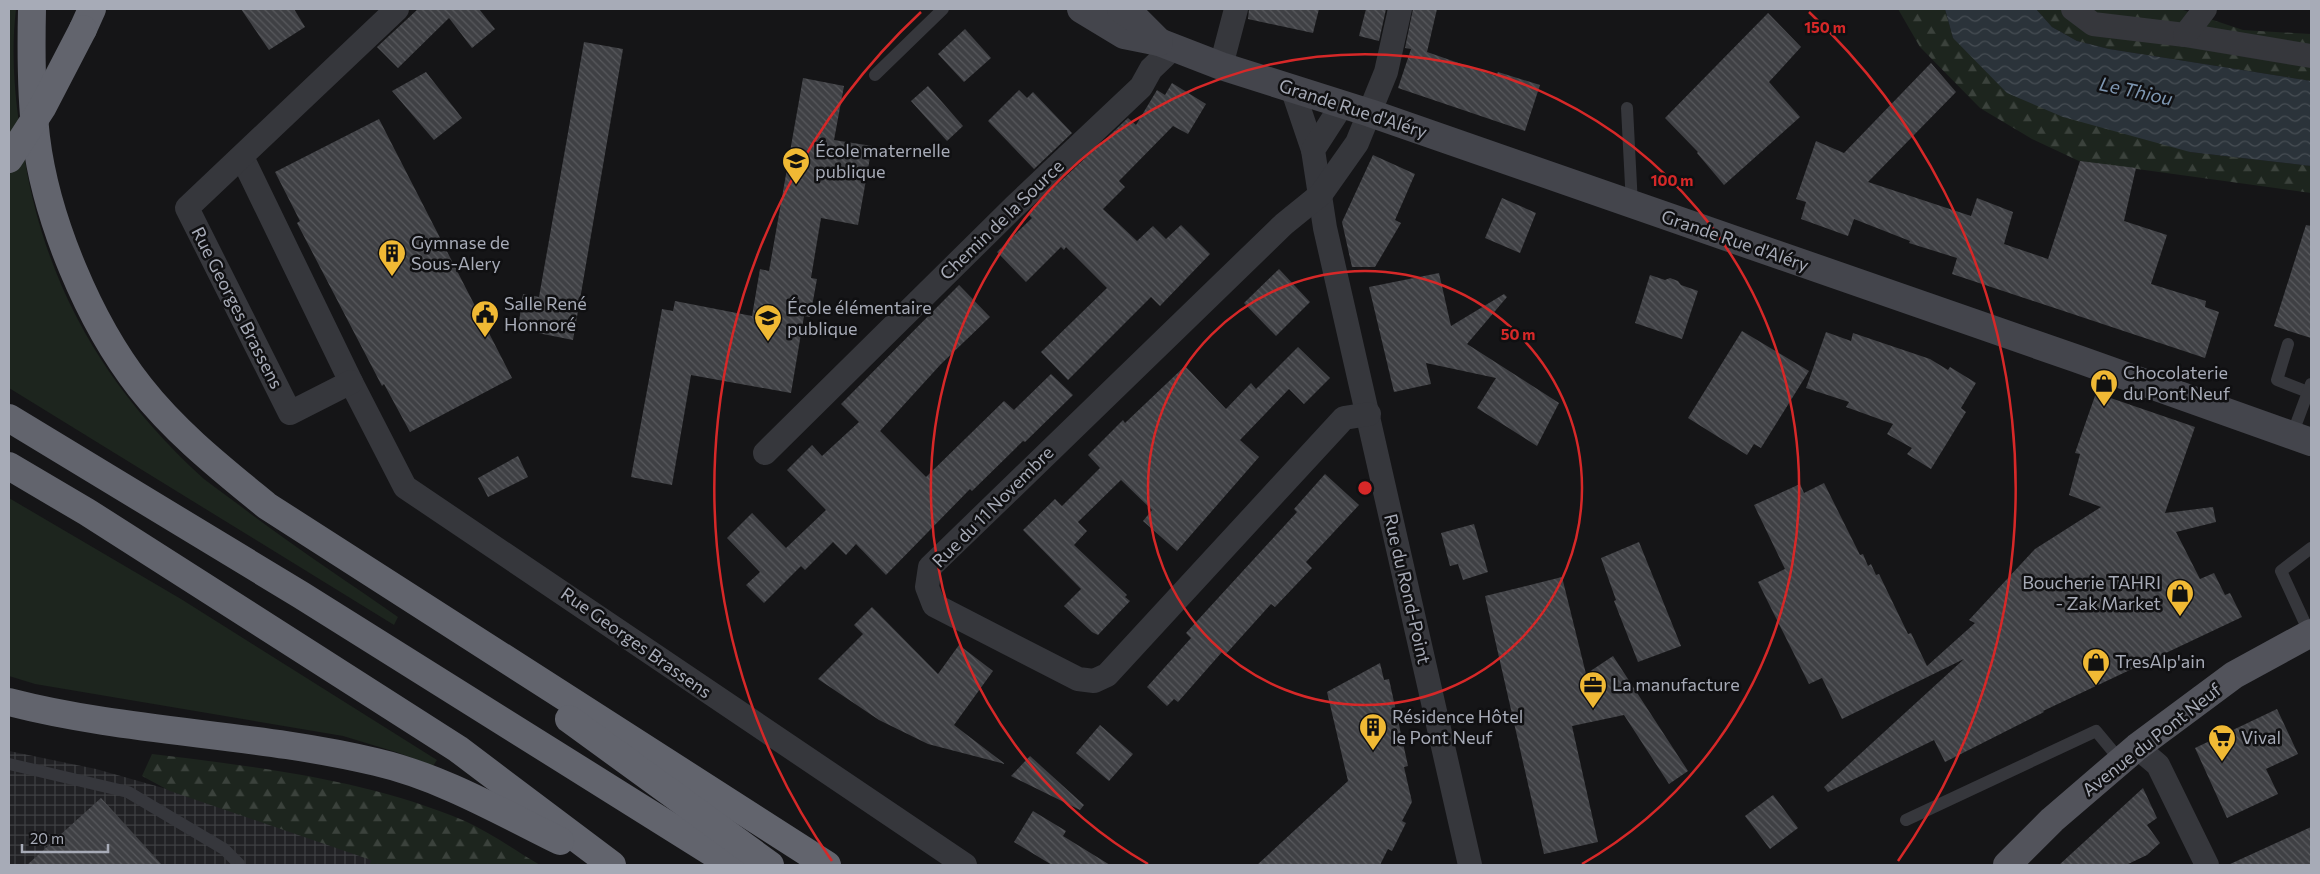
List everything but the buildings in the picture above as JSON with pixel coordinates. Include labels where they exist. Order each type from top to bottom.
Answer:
[{"type":"highway","points":[[32,9],[31,66],[37,139],[49,200],[73,268],[102,329],[140,387],[194,445],[267,506],[827,865]]},
{"type":"highway","points":[[9,159],[30,128],[62,72],[92,9]]},
{"type":"highway","points":[[9,418],[293,590],[732,865]]},
{"type":"highway","points":[[9,466],[87,512],[458,749],[610,865]]},
{"type":"highway","points":[[308,531],[770,865]]},
{"type":"highway","points":[[9,702],[103,721],[316,749],[378,762],[452,788],[610,865]]},
{"type":"main road","name":"Avenue du Pont Neuf","points":[[2007,865],[2052,820],[2129,754],[2234,675],[2311,634]]},
{"type":"street","name":"Rue Georges Brassens","points":[[351,382],[290,413],[187,208],[397,9]]},
{"type":"street","name":"Grande Rue d'Aléry","points":[[1081,9],[1124,35],[1166,45],[1221,66],[1370,113],[2302,439]]},
{"type":"street","name":"Grande Rue d'Aléry","points":[[1121,9],[1136,19],[1166,45]]},
{"type":"street","points":[[1221,66],[1236,9]]},
{"type":"street","points":[[1320,194],[1357,143],[1370,113],[1386,72],[1400,9]]},
{"type":"street","points":[[2073,9],[2092,24],[2185,35],[2311,56]]},
{"type":"street","points":[[2185,35],[2205,9]]},
{"type":"street","name":"Chemin de la Source","points":[[765,454],[1014,207],[1141,86],[1166,45]]},
{"type":"street","name":"Rue du Rond-Point","points":[[1292,88],[1313,150],[1328,242],[1369,414],[1404,582],[1470,865]]},
{"type":"street","points":[[1313,150],[1342,105]]},
{"type":"street","name":"Rue Georges Brassens","points":[[242,156],[351,382],[406,487],[965,865]]},
{"type":"street","name":"Rue du 11 Novembre","points":[[1320,194],[1284,224],[930,567],[927,588],[934,605],[1078,679],[1094,681],[1107,675],[1344,418],[1369,414]]},
{"type":"street","points":[[2129,754],[2158,765],[2207,865]]},
{"type":"lane","points":[[875,75],[943,9]]},
{"type":"lane","points":[[1627,108],[1632,205]]},
{"type":"lane","points":[[2288,344],[2276,380],[2310,388],[2302,439]]},
{"type":"lane","points":[[2311,548],[2281,571],[2311,634]]},
{"type":"lane","points":[[1906,820],[2096,731],[2129,754]]},
{"type":"lane","points":[[9,764],[128,792],[224,849],[240,865]]},
{"type":"shaded area","points":[[9,751],[96,769],[195,797],[377,858],[384,865],[9,865]]},
{"type":"green space","points":[[9,9],[16,9],[14,66],[17,104],[25,161],[35,208],[49,253],[66,295],[87,336],[111,374],[139,411],[170,446],[204,479],[284,538],[398,617],[394,625],[9,388]]},
{"type":"green space","points":[[1898,9],[1945,9],[1953,38],[2190,152],[2311,166],[2311,193],[2079,161],[2032,139],[1980,108],[1920,47]]},
{"type":"green space","points":[[2036,9],[2180,9],[2243,30],[2311,34],[2311,81],[2109,49],[2077,41],[2052,27]]},
{"type":"green space","points":[[9,498],[181,599],[437,760],[433,766],[399,753],[343,736],[35,684],[9,676]]},
{"type":"green space","points":[[152,754],[272,770],[350,785],[389,795],[465,821],[540,865],[370,865],[371,860],[170,791],[142,776]]},
{"type":"water","name":"Le Thiou","points":[[1945,9],[2036,9],[2052,27],[2077,41],[2109,49],[2311,81],[2311,166],[2190,152],[2063,117],[2007,93],[1953,38]]},
{"type":"place","name":"École maternelle publique","points":[[796,185]]},
{"type":"place","name":"Gymnase de Sous-Alery","points":[[392,277]]},
{"type":"place","name":"Salle René Honnoré","points":[[485,338]]},
{"type":"place","name":"École élémentaire publique","points":[[768,342]]},
{"type":"place","name":"Chocolaterie du Pont Neuf","points":[[2104,407]]},
{"type":"place","name":"Boucherie TAHRI - Zak Market","points":[[2180,617]]},
{"type":"place","name":"TresAlp'ain","points":[[2096,686]]},
{"type":"place","name":"La manufacture","points":[[1593,709]]},
{"type":"place","name":"Résidence Hôtel le Pont Neuf","points":[[1373,751]]},
{"type":"place","name":"Vival","points":[[2222,762]]}]
